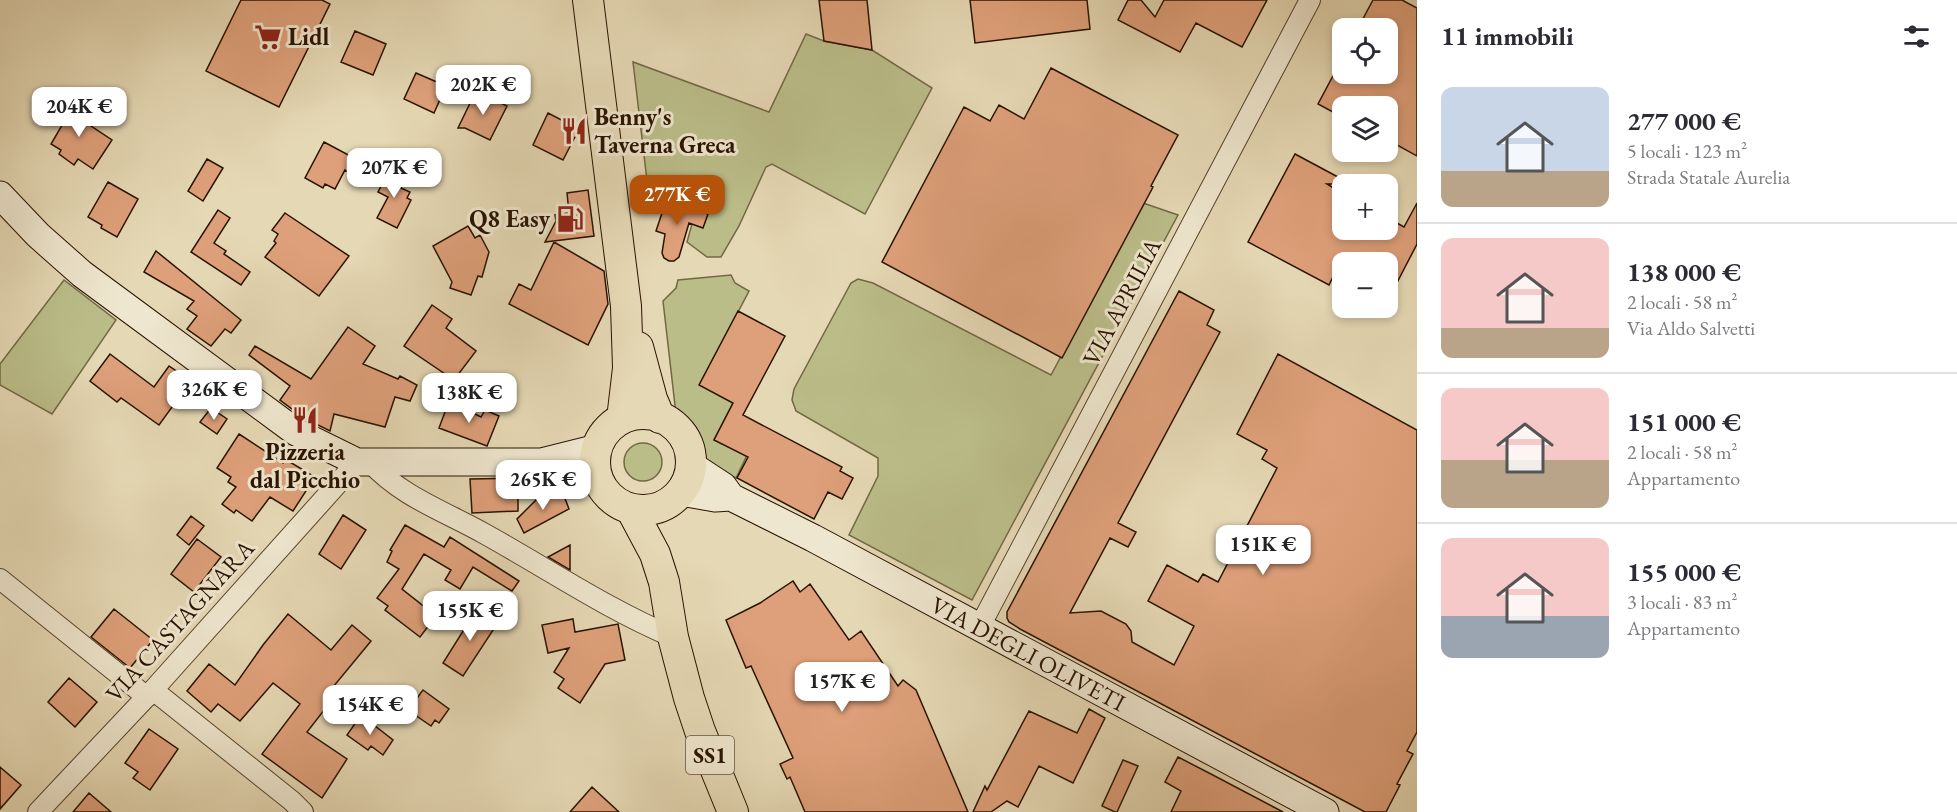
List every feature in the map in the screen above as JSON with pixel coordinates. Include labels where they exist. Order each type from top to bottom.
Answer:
[{"type":"main road","points":[[588,0],[626,306],[628,368],[622,419]]},
{"type":"main road","points":[[626,306],[652,399],[660,418]]},
{"type":"main road","points":[[599,481],[595,459],[597,448],[611,427],[622,419],[635,415],[660,418]]},
{"type":"main road","name":"SS1","points":[[660,418],[673,425],[683,436],[689,450],[680,487],[664,582]]},
{"type":"main road","name":"SS1","points":[[599,481],[612,498],[631,509],[655,554],[664,582],[674,637],[689,698],[733,812]]},
{"type":"main road","points":[[631,509],[656,509],[680,487]]},
{"type":"street","name":"VIA APRILIA","points":[[979,628],[1310,0]]},
{"type":"street","points":[[0,195],[57,254],[288,426],[363,462],[411,495],[634,620],[674,637]]},
{"type":"street","points":[[541,462],[597,448]]},
{"type":"street","points":[[363,462],[541,462],[567,467],[599,481]]},
{"type":"street","name":"VIA CASTAGNARA","points":[[38,812],[363,462]]},
{"type":"street","name":"VIA DEGLI OLIVETI","points":[[680,487],[715,498],[731,497],[813,538],[1325,812]]},
{"type":"street","points":[[0,579],[292,801],[303,812]]},
{"type":"green space","points":[[806,34],[824,41],[872,50],[932,88],[865,214],[772,164],[766,167],[739,226],[721,257],[707,257],[687,242],[697,206],[648,189],[633,62],[769,112]]},
{"type":"green space","points":[[1143,203],[1178,215],[972,600],[849,535],[878,476],[878,458],[796,411],[792,400],[794,389],[851,283],[858,279],[873,283],[1051,375]]},
{"type":"green space","points":[[731,275],[735,283],[749,291],[700,385],[733,403],[714,440],[722,444],[724,440],[748,453],[736,478],[706,462],[691,426],[676,414],[663,301],[676,288],[678,280]]},
{"type":"green space","points":[[64,280],[116,320],[52,414],[0,385],[0,364]]},
{"type":"green space","points":[[643,443],[657,448],[662,462],[657,476],[643,481],[629,476],[624,462],[629,448]]},
{"type":"building","name":"Lidl","points":[[241,0],[322,0],[330,4],[279,107],[206,71]]},
{"type":"building","points":[[819,0],[867,0],[872,50],[824,41]]},
{"type":"building","points":[[970,0],[1087,0],[1090,29],[975,43]]},
{"type":"building","points":[[1128,0],[1141,0],[1155,17],[1164,0],[1267,0],[1242,47],[1196,23],[1180,52],[1118,20]]},
{"type":"building","points":[[1373,0],[1402,0],[1417,8],[1417,156],[1398,146],[1398,96],[1332,96],[1332,112],[1318,104],[1332,78],[1332,84],[1398,84],[1398,18],[1363,18]]},
{"type":"building","points":[[355,31],[386,44],[373,75],[341,62]]},
{"type":"building","points":[[1051,68],[1178,135],[1151,186],[1153,187],[1062,358],[882,262],[964,107],[990,121],[999,105],[1024,119]]},
{"type":"building","points":[[416,73],[446,86],[434,113],[404,99]]},
{"type":"building","points":[[476,91],[507,106],[490,140],[465,128],[458,128]]},
{"type":"building","points":[[67,96],[82,105],[76,116],[112,140],[93,169],[78,159],[74,165],[59,154],[61,150],[51,144],[68,115],[59,109]]},
{"type":"building","points":[[548,113],[579,129],[563,160],[533,145]]},
{"type":"building","points":[[324,142],[356,159],[349,173],[345,170],[335,189],[325,184],[323,188],[305,178]]},
{"type":"building","points":[[1295,154],[1332,174],[1332,184],[1327,184],[1332,187],[1332,240],[1398,240],[1398,224],[1404,227],[1417,203],[1417,244],[1398,281],[1398,252],[1332,252],[1332,279],[1329,285],[1248,242]]},
{"type":"building","points":[[207,159],[223,168],[203,201],[188,191]]},
{"type":"building","points":[[390,169],[406,177],[401,188],[410,192],[407,198],[411,200],[397,228],[377,218],[388,197],[378,192]]},
{"type":"building","points":[[108,182],[138,199],[117,237],[88,217]]},
{"type":"building","points":[[588,190],[594,236],[545,242],[556,221],[555,215],[569,213],[567,193]]},
{"type":"building","points":[[663,198],[708,214],[703,228],[689,223],[679,257],[674,261],[664,258],[662,253],[665,234],[656,231],[662,213],[658,212]]},
{"type":"building","points":[[218,210],[230,218],[214,243],[226,251],[224,254],[250,272],[241,285],[191,252]]},
{"type":"building","points":[[285,213],[349,256],[319,296],[265,257],[276,243],[274,241],[278,234],[272,230]]},
{"type":"building","points":[[468,226],[475,238],[480,235],[489,252],[482,277],[478,276],[471,295],[450,288],[452,282],[433,246]]},
{"type":"building","points":[[554,242],[604,271],[608,304],[588,345],[509,304],[519,284],[531,290]]},
{"type":"building","points":[[156,251],[241,320],[231,333],[225,329],[211,346],[187,329],[197,316],[187,309],[194,301],[144,272]]},
{"type":"building","points":[[1179,291],[1214,310],[1207,325],[1220,332],[1118,523],[1136,532],[1128,547],[1110,538],[1070,613],[1101,611],[1126,624],[1131,631],[1132,642],[1174,665],[1194,626],[1148,601],[1167,565],[1198,582],[1203,574],[1218,582],[1277,468],[1262,459],[1267,450],[1237,434],[1278,354],[1417,430],[1417,732],[1407,751],[1413,754],[1397,784],[1400,785],[1386,812],[1365,812],[1020,629],[1007,618],[1007,612]]},
{"type":"building","points":[[432,305],[452,319],[446,328],[476,351],[454,380],[404,346]]},
{"type":"building","points":[[738,311],[785,336],[743,415],[842,467],[840,471],[853,478],[842,499],[828,492],[814,519],[737,478],[748,457],[714,440],[733,403],[699,385]]},
{"type":"building","points":[[348,327],[375,346],[363,364],[398,379],[400,376],[417,385],[410,401],[395,397],[385,427],[334,414],[330,431],[304,418],[280,400],[290,386],[249,355],[255,346],[311,379]]},
{"type":"building","points":[[110,354],[154,387],[169,366],[191,381],[159,425],[121,398],[117,402],[90,381]]},
{"type":"building","points":[[449,401],[481,417],[485,410],[499,416],[487,446],[439,428]]},
{"type":"building","points":[[211,408],[227,419],[217,434],[200,422]]},
{"type":"building","points":[[239,434],[283,463],[285,459],[315,477],[293,511],[270,497],[252,521],[236,510],[234,513],[222,504],[236,487],[228,482],[231,477],[217,468]]},
{"type":"building","points":[[518,478],[518,511],[472,513],[470,479]]},
{"type":"building","points":[[543,493],[564,496],[569,509],[524,533],[517,519]]},
{"type":"building","points":[[343,515],[366,530],[341,569],[319,554]]},
{"type":"building","points":[[191,516],[204,526],[189,545],[177,535]]},
{"type":"building","points":[[405,525],[444,547],[450,537],[519,581],[512,591],[473,567],[460,589],[445,580],[451,570],[424,554],[402,589],[436,616],[420,637],[385,610],[388,606],[377,598],[399,569],[387,562],[392,551],[390,550]]},
{"type":"building","points":[[197,539],[221,557],[194,592],[171,574]]},
{"type":"building","points":[[570,545],[570,570],[548,557]]},
{"type":"building","points":[[793,581],[800,592],[810,584],[849,640],[861,631],[898,686],[903,680],[916,690],[968,812],[805,812],[790,777],[787,779],[780,764],[793,758],[751,666],[746,668],[726,620],[760,603]]},
{"type":"building","points":[[114,609],[153,640],[130,668],[91,637]]},
{"type":"building","points":[[476,612],[497,624],[463,676],[443,663],[465,628],[461,626],[470,613]]},
{"type":"building","points":[[288,614],[331,650],[352,625],[371,641],[333,687],[339,691],[307,732],[347,759],[322,798],[262,754],[300,704],[273,683],[240,721],[218,704],[211,712],[187,691],[209,664],[235,685]]},
{"type":"building","points":[[573,619],[575,632],[618,624],[625,660],[605,664],[580,703],[558,688],[564,679],[554,672],[569,648],[548,653],[542,625]]},
{"type":"building","points":[[69,678],[97,702],[75,727],[48,702]]},
{"type":"building","points":[[423,690],[449,709],[439,723],[435,720],[431,726],[408,710]]},
{"type":"building","points":[[1089,709],[1105,718],[1073,783],[1039,766],[1018,807],[1007,801],[991,812],[973,812],[985,786],[987,790],[1029,711],[1077,733]]},
{"type":"building","points":[[361,715],[393,740],[383,755],[371,746],[368,750],[347,735]]},
{"type":"building","points":[[149,729],[178,749],[150,790],[133,778],[138,772],[125,763]]},
{"type":"building","points":[[1178,757],[1283,812],[1171,812],[1181,791],[1165,782]]},
{"type":"building","points":[[1123,760],[1138,766],[1115,812],[1102,806]]},
{"type":"building","points":[[0,767],[21,785],[0,809]]},
{"type":"building","points":[[592,787],[619,812],[570,812]]},
{"type":"building","points":[[89,793],[111,812],[73,812]]},
{"type":"place","name":"Lidl","points":[[268,37]]},
{"type":"place","name":"Benny's Taverna Greca","points":[[574,131]]},
{"type":"place","name":"Q8 Easy","points":[[570,219]]},
{"type":"place","name":"Pizzeria dal Picchio","points":[[305,420]]}]
